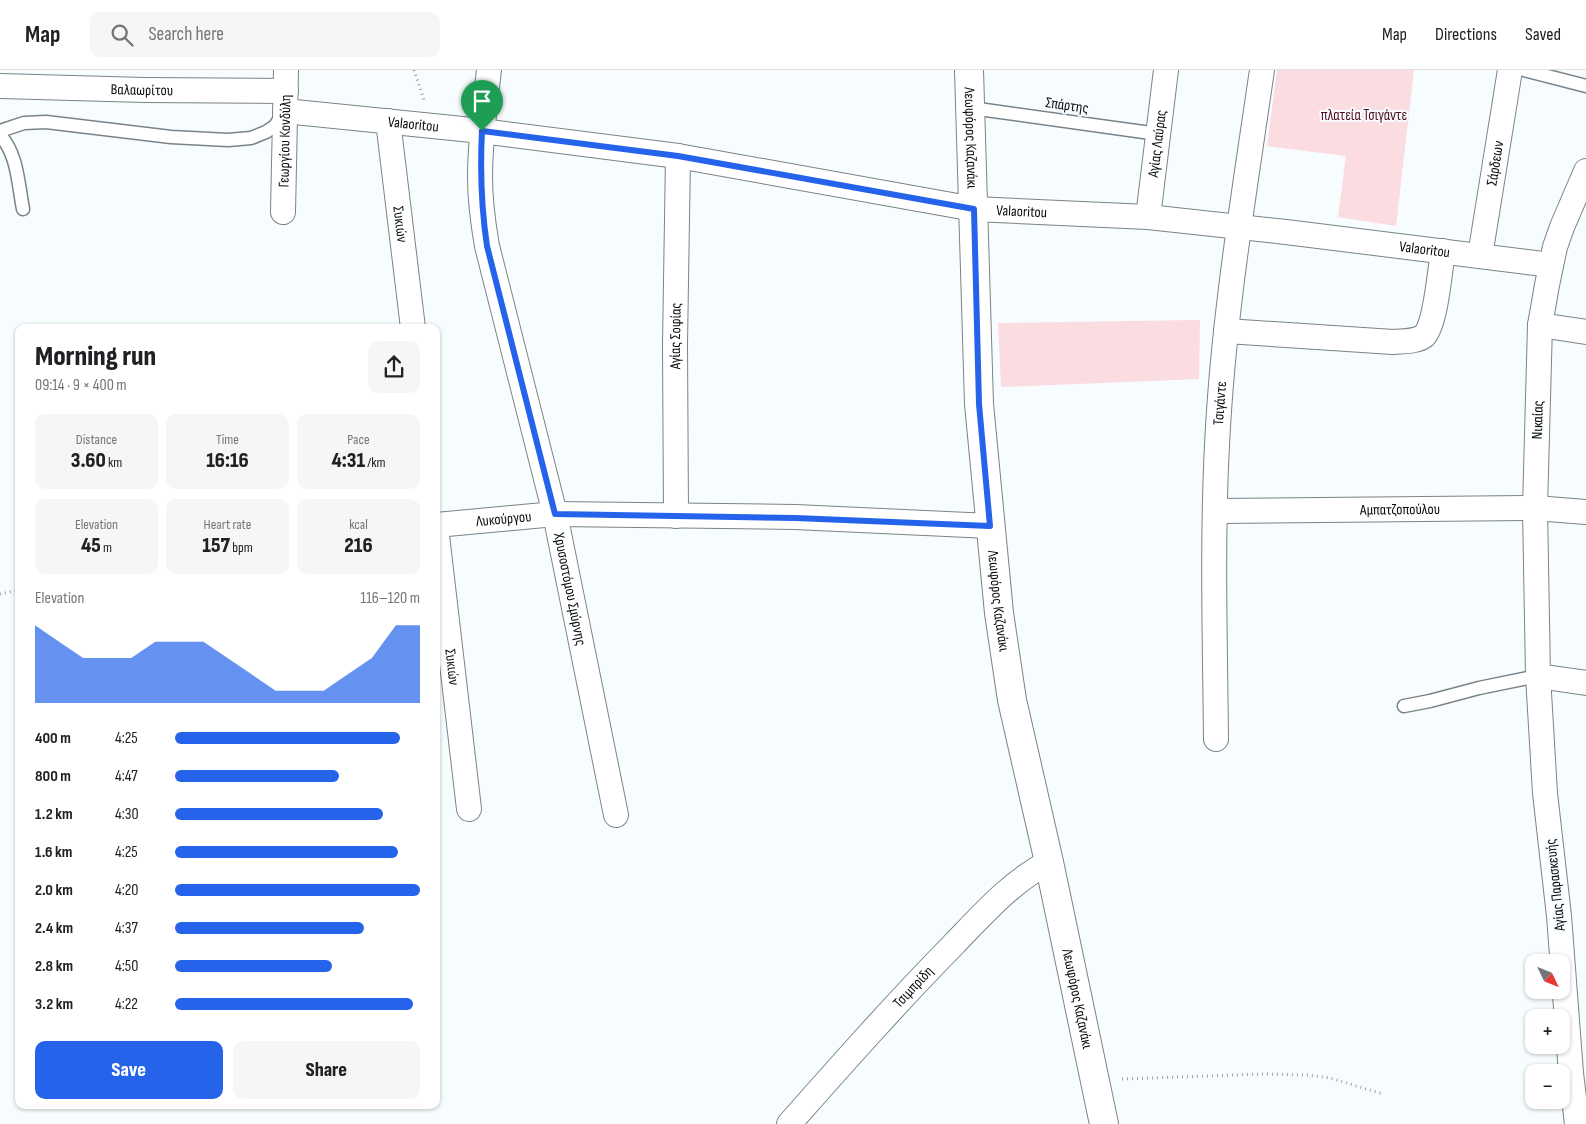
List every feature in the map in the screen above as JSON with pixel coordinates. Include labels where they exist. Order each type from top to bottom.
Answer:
[{"type":"street","name":"Χρυσοστόμου Σμύρνης","points":[[489,70],[482,131],[480,177],[487,246],[555,514],[616,815]]},
{"type":"street","name":"Λεωφόρος Καζανάκι","points":[[969,70],[979,404],[999,613],[1008,677],[1104,1124]]},
{"type":"street","name":"Αγίας Λαύρας","points":[[1148,217],[1166,70]]},
{"type":"street","name":"Τσιγάντε","points":[[1216,739],[1215,511],[1217,445],[1226,331],[1262,70]]},
{"type":"street","name":"Σάρδεων","points":[[1480,256],[1510,70]]},
{"type":"street","name":"Βαλαωρίτου","points":[[0,86],[145,90],[286,90]]},
{"type":"street","name":"Valaoritou","points":[[286,90],[388,121],[678,156],[974,209],[1148,217],[1551,265]]},
{"type":"street","name":"Γεωργίου Κονδύλη","points":[[283,212],[286,90]]},
{"type":"street","name":"Συκιών","points":[[388,121],[413,324]]},
{"type":"street","name":"Αγίας Σοφίας","points":[[676,516],[675,345],[678,156]]},
{"type":"street","name":"Νικαίας","points":[[1538,676],[1535,508],[1540,325],[1551,265],[1560,232],[1586,171]]},
{"type":"street","points":[[1226,331],[1393,342],[1420,338],[1425,335],[1432,323],[1443,251]]},
{"type":"street","points":[[1540,325],[1586,332]]},
{"type":"street","name":"Αμπατζοπούλου","points":[[1215,511],[1535,508],[1586,512]]},
{"type":"street","name":"Λυκούργου","points":[[440,526],[555,514],[795,518],[990,526]]},
{"type":"street","name":"Συκιών","points":[[440,560],[469,808]]},
{"type":"street","points":[[1538,676],[1586,683]]},
{"type":"street","name":"Αγίας Παρασκευής","points":[[1538,676],[1545,793],[1559,916],[1570,1073],[1577,1124]]},
{"type":"street","name":"Τσιμπρίδη","points":[[789,1124],[908,991],[979,918],[1020,880],[1033,870],[1049,862]]},
{"type":"lane","points":[[1524,70],[1586,86]]},
{"type":"lane","points":[[23,209],[15,162],[0,133],[24,123],[33,122],[171,137],[228,140],[251,138],[275,126],[286,90]]},
{"type":"lane","name":"Σπάρτης","points":[[971,108],[1158,134]]},
{"type":"lane","points":[[1404,706],[1538,676]]},
{"type":"path","points":[[0,594],[15,591]]},
{"type":"path","points":[[1096,1080],[1263,1074],[1308,1075],[1330,1078],[1383,1094]]},
{"type":"green space","name":"πλατεία Τσιγάντε","points":[[1277,70],[1414,70],[1396,226],[1338,217],[1346,156],[1267,146]]},
{"type":"green space","points":[[1200,320],[1199,379],[1001,387],[998,323]]},
{"type":"route","points":[[482,131],[678,156],[974,209],[979,404],[990,526],[795,518],[555,514],[487,246],[480,177],[482,131]]}]
